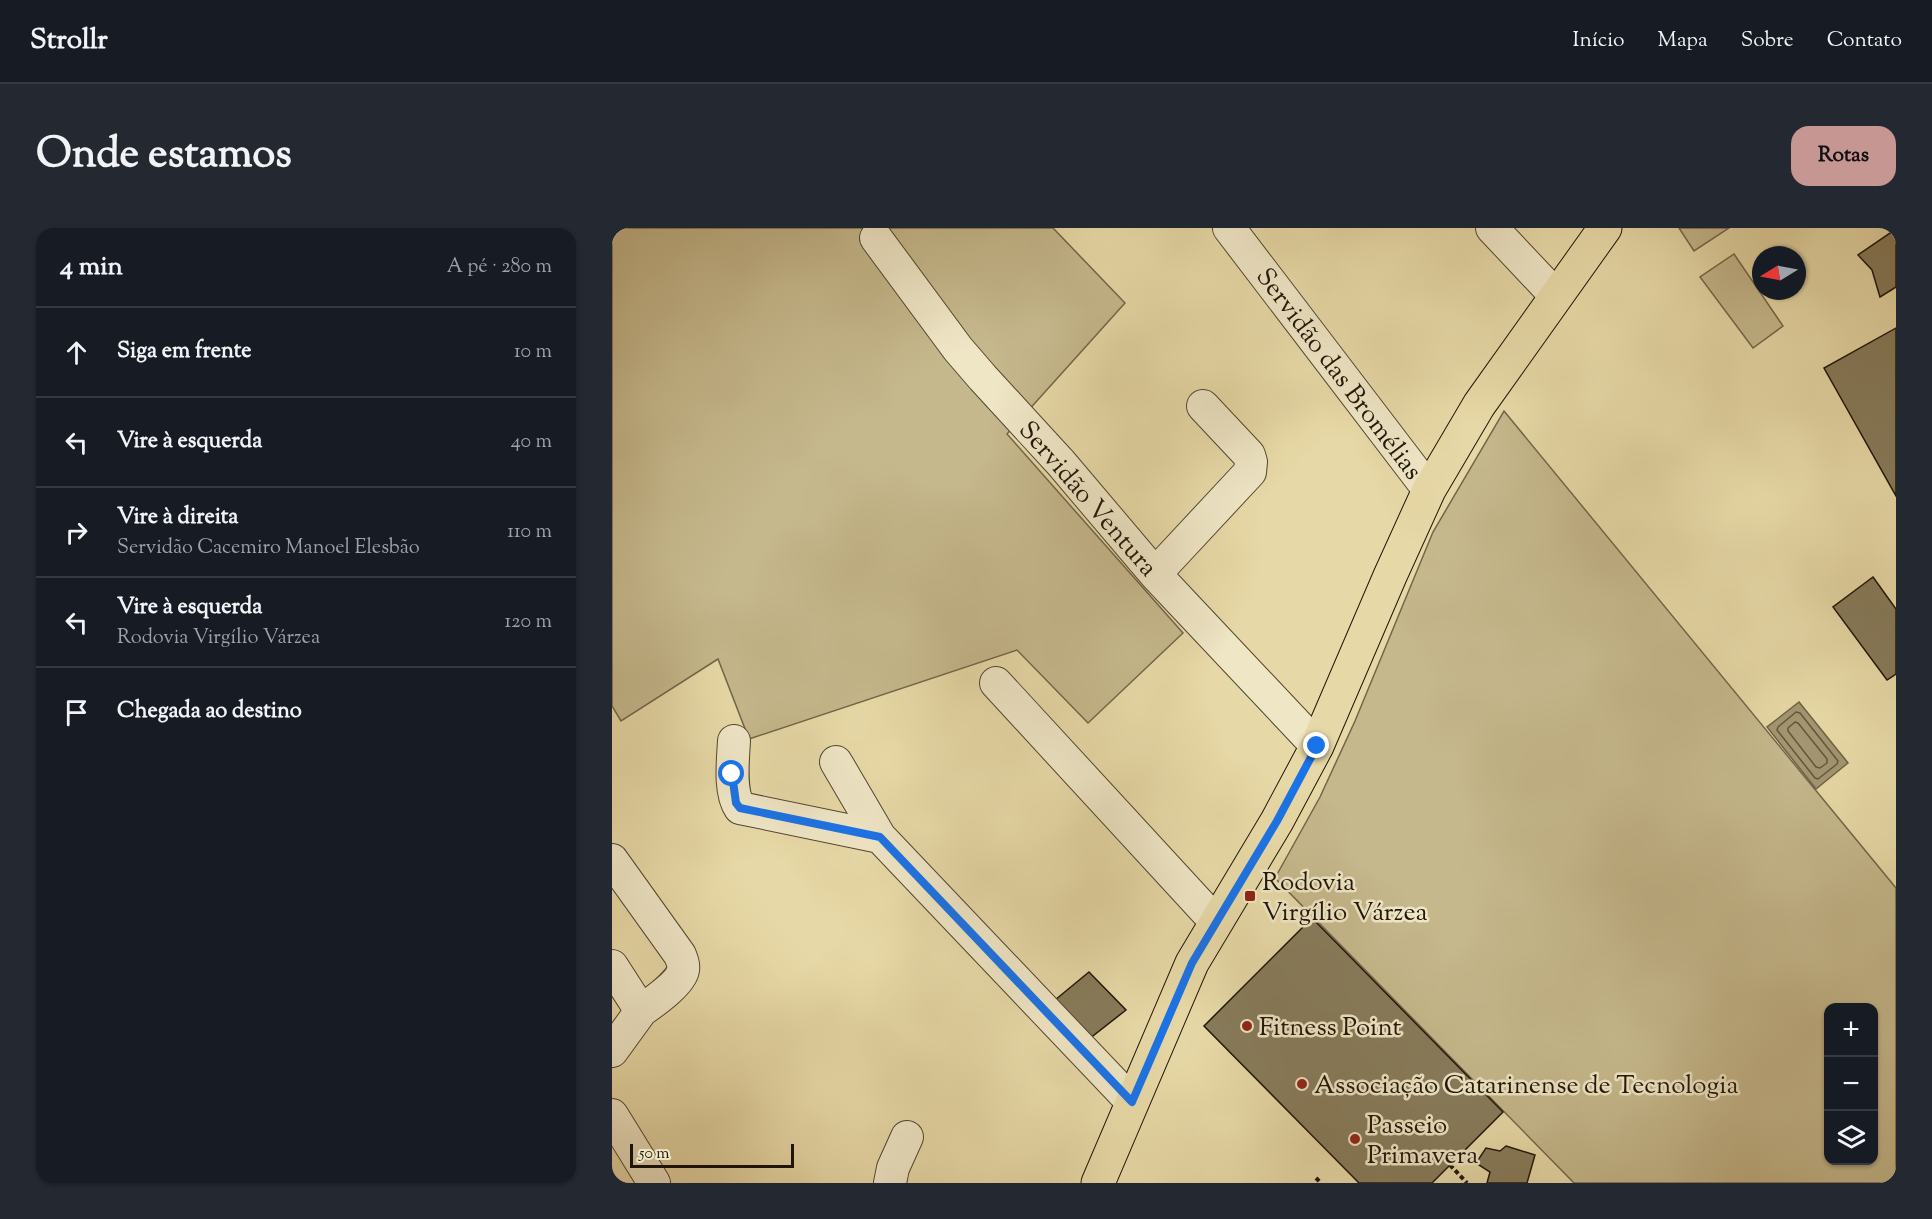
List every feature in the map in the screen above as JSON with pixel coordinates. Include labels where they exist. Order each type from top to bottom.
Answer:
[{"type":"main road","points":[[1098,1183],[1182,984],[1216,922],[1277,821],[1317,746],[1429,490],[1479,405],[1605,228]]},
{"type":"street","name":"Servidão das Bromélias","points":[[1229,228],[1429,490]]},
{"type":"street","points":[[1492,228],[1556,296]]},
{"type":"street","name":"Servidão Ventura","points":[[876,238],[958,348],[1061,463],[1155,574],[1317,746]]},
{"type":"street","points":[[1155,574],[1250,472],[1249,455],[1203,406]]},
{"type":"street","points":[[996,683],[1216,922]]},
{"type":"street","points":[[734,741],[732,774],[736,803],[740,808],[880,837]]},
{"type":"street","points":[[836,762],[880,837],[1132,1102]]},
{"type":"street","points":[[612,860],[680,955],[684,967],[681,976],[656,1001],[641,1011],[612,1051]]},
{"type":"street","points":[[612,966],[641,1011]]},
{"type":"street","points":[[612,1115],[654,1183]]},
{"type":"street","points":[[890,1183],[893,1168],[907,1137]]},
{"type":"path","points":[[1450,1165],[1467,1183]]},
{"type":"path","points":[[1316,1178],[1321,1183]]},
{"type":"shaded area","points":[[612,228],[1053,228],[1125,303],[1007,434],[1183,633],[1088,723],[1017,650],[749,739],[718,659],[621,721],[612,706]]},
{"type":"shaded area","points":[[1679,228],[1729,228],[1694,251]]},
{"type":"shaded area","points":[[1734,254],[1752,280],[1752,300],[1765,300],[1783,326],[1753,348],[1700,277]]},
{"type":"shaded area","points":[[1504,411],[1896,888],[1896,1183],[1574,1183],[1275,878],[1320,797],[1355,721],[1433,532]]},
{"type":"water","points":[[1799,702],[1848,763],[1816,789],[1767,727]]},
{"type":"building","points":[[1896,229],[1896,287],[1880,297],[1872,270],[1858,255]]},
{"type":"building","points":[[1896,328],[1896,496],[1824,368]]},
{"type":"building","points":[[1873,577],[1896,609],[1896,674],[1887,680],[1833,607]]},
{"type":"building","points":[[1312,918],[1503,1112],[1432,1183],[1359,1183],[1204,1026]]},
{"type":"building","points":[[1089,972],[1126,1010],[1089,1039],[1055,1000]]},
{"type":"building","points":[[1506,1146],[1535,1155],[1527,1183],[1487,1183],[1490,1172],[1476,1163],[1486,1148],[1500,1151]]},
{"type":"place","name":"Rodovia Virgílio Várzea","points":[[1250,896]]},
{"type":"place","name":"Fitness Point","points":[[1247,1026]]},
{"type":"place","name":"Associação Catarinense de Tecnologia","points":[[1302,1084]]},
{"type":"place","name":"Passeio Primavera","points":[[1355,1139]]},
{"type":"route","points":[[732,774],[736,803],[740,808],[880,837],[1132,1102],[1192,963],[1277,821],[1317,746]]}]
